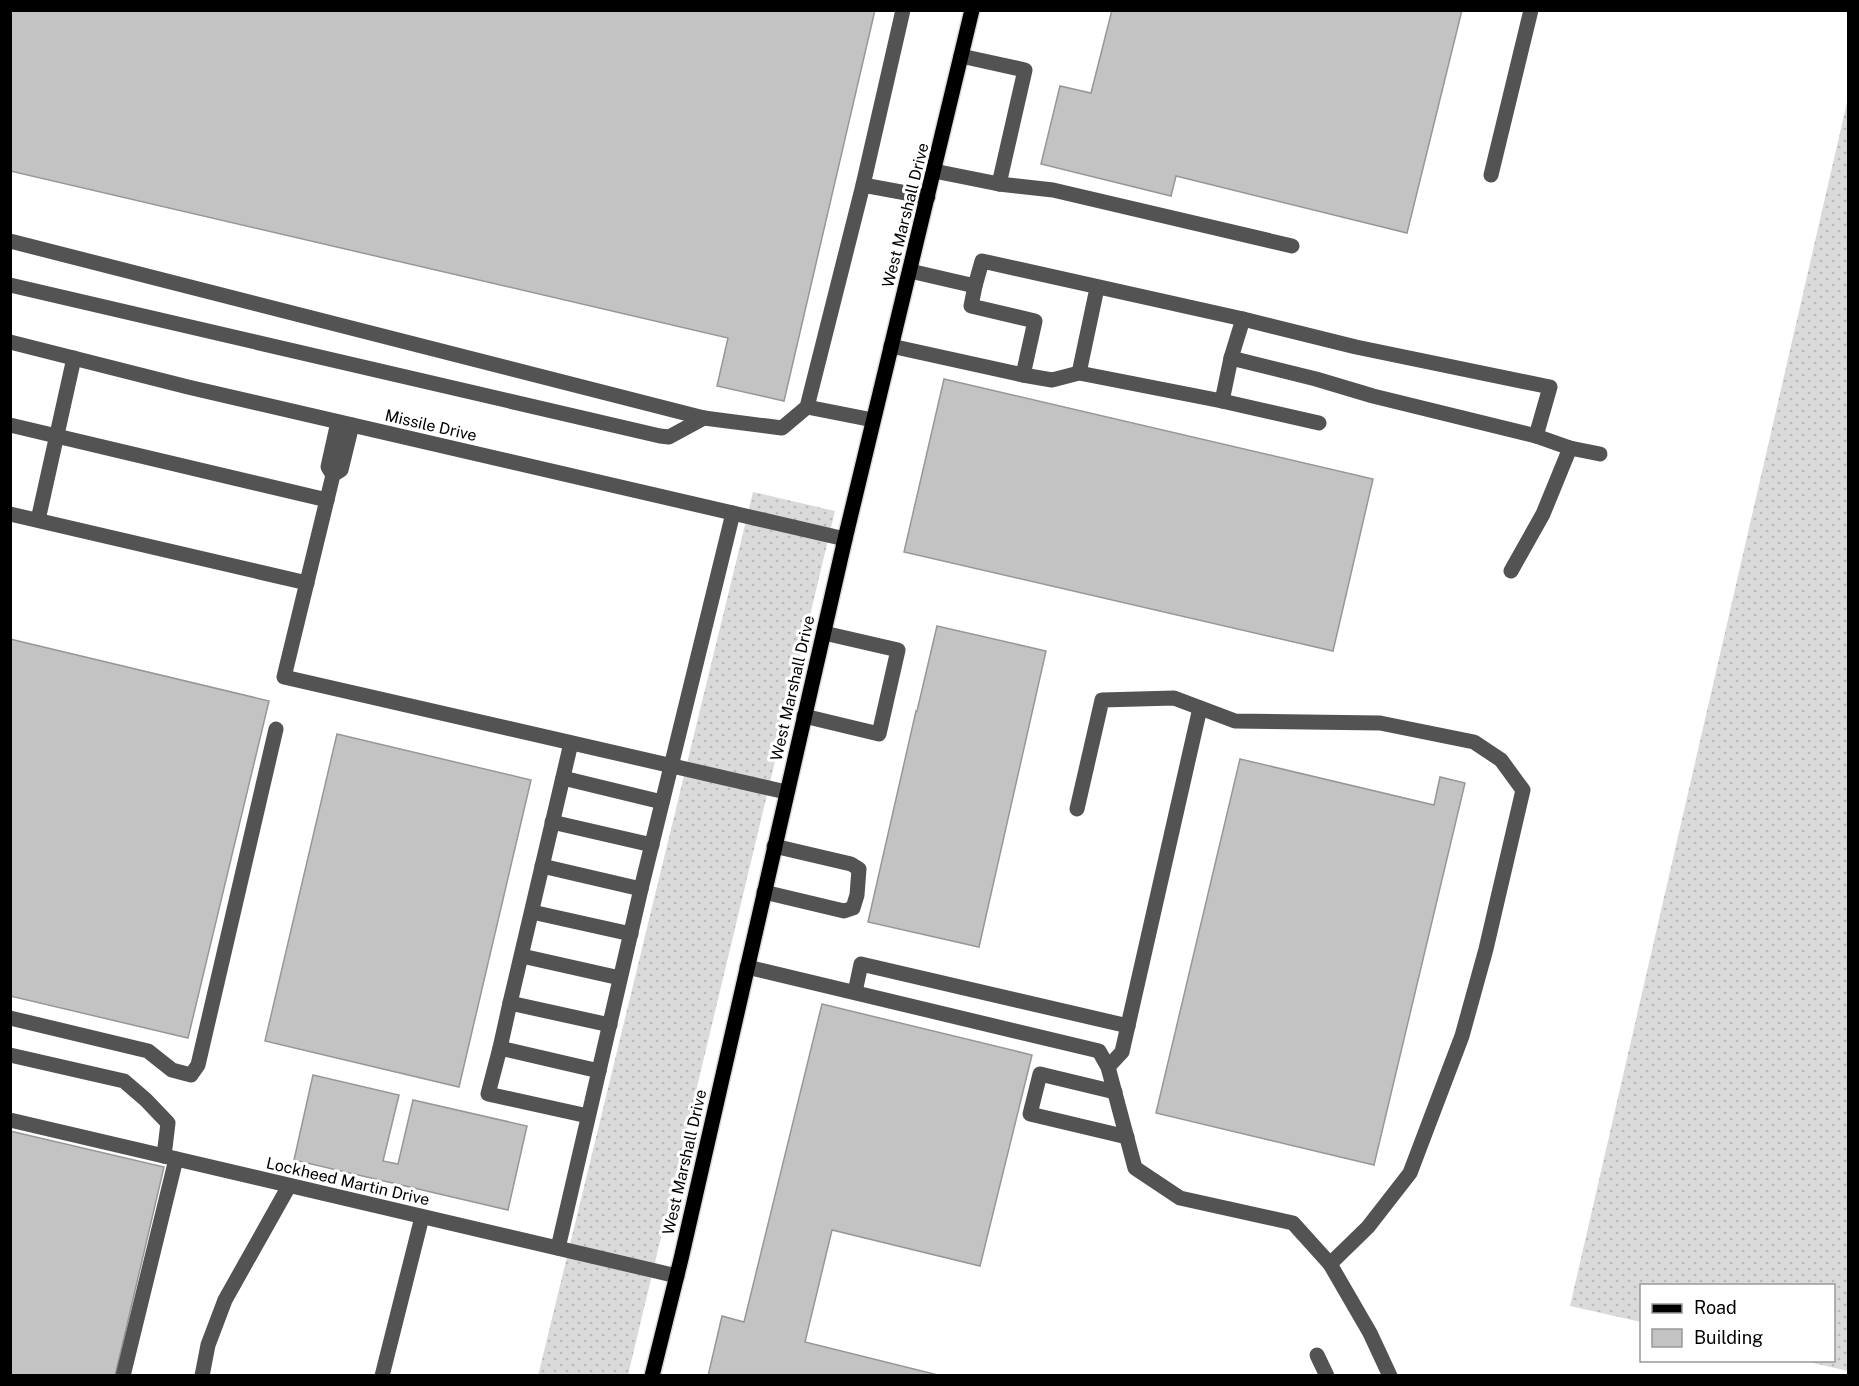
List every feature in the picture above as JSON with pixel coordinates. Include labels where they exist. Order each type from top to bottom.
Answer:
[{"type":"main road","name":"West Marshall Drive","points":[[652,1376],[677,1276],[845,539],[972,10]]},
{"type":"lane","points":[[10,241],[704,418],[782,428],[807,407],[863,185],[903,10]]},
{"type":"lane","points":[[1491,176],[1530,10]]},
{"type":"lane","points":[[961,56],[1025,70],[999,184]]},
{"type":"lane","points":[[934,171],[999,184],[1053,190],[1292,246]]},
{"type":"lane","points":[[863,185],[928,197]]},
{"type":"lane","points":[[1023,375],[1035,321],[971,306],[982,261],[1356,346],[1550,387],[1536,436]]},
{"type":"lane","points":[[910,271],[975,286]]},
{"type":"lane","points":[[10,285],[660,435],[669,436],[704,418]]},
{"type":"lane","points":[[1079,373],[1097,288]]},
{"type":"lane","points":[[1222,401],[1243,319]]},
{"type":"lane","name":"Missile Drive","points":[[10,342],[188,387],[845,539]]},
{"type":"lane","points":[[891,346],[1052,380],[1079,373],[1222,401],[1318,423]]},
{"type":"lane","points":[[39,520],[74,358]]},
{"type":"lane","points":[[1232,358],[1600,454]]},
{"type":"lane","points":[[807,407],[873,420]]},
{"type":"lane","points":[[345,424],[341,471],[333,475],[284,677],[786,792]]},
{"type":"lane","points":[[10,425],[327,500]]},
{"type":"lane","points":[[1511,571],[1543,514],[1570,448]]},
{"type":"lane","points":[[558,1248],[641,889],[733,513]]},
{"type":"lane","points":[[10,514],[307,583]]},
{"type":"lane","points":[[804,716],[879,734],[882,723],[898,650],[824,633]]},
{"type":"lane","points":[[1077,809],[1102,700],[1174,698],[1235,721],[1380,723],[1474,742],[1501,760],[1523,790],[1486,949],[1462,1036],[1410,1173],[1368,1227],[1330,1264]]},
{"type":"lane","points":[[1108,1067],[1122,1052],[1200,708]]},
{"type":"lane","points":[[10,1018],[148,1051],[172,1070],[191,1075],[198,1065],[276,729]]},
{"type":"lane","points":[[571,743],[489,1094],[588,1116]]},
{"type":"lane","points":[[563,778],[662,802]]},
{"type":"lane","points":[[552,822],[652,845]]},
{"type":"lane","points":[[764,892],[844,911],[853,908],[857,895],[859,869],[851,864],[774,846]]},
{"type":"lane","points":[[542,866],[641,889]]},
{"type":"lane","points":[[532,912],[631,934]]},
{"type":"lane","points":[[522,956],[620,978]]},
{"type":"lane","points":[[855,992],[861,964],[1128,1026]]},
{"type":"lane","points":[[747,967],[1099,1051],[1108,1067],[1135,1168],[1180,1198],[1293,1223],[1330,1264],[1370,1333],[1390,1376]]},
{"type":"lane","points":[[510,1003],[610,1025]]},
{"type":"lane","points":[[500,1048],[598,1071]]},
{"type":"lane","points":[[10,1055],[124,1080],[168,1123],[170,1158],[123,1376]]},
{"type":"lane","points":[[1115,1092],[1040,1074],[1030,1114],[1127,1137]]},
{"type":"lane","name":"Lockheed Martin Drive","points":[[10,1120],[677,1276]]},
{"type":"lane","points":[[202,1376],[208,1346],[225,1300],[289,1186]]},
{"type":"lane","points":[[382,1376],[423,1217]]},
{"type":"lane","points":[[1317,1355],[1328,1376]]},
{"type":"shaded area","points":[[1848,98],[1848,1371],[1808,1362],[1835,1362],[1835,1284],[1640,1284],[1640,1322],[1570,1306]]},
{"type":"shaded area","points":[[753,492],[835,511],[628,1375],[538,1376]]},
{"type":"building","points":[[10,10],[875,10],[784,401],[717,386],[728,338],[10,171]]},
{"type":"building","points":[[1112,10],[1462,10],[1407,233],[1176,176],[1171,196],[1041,164],[1060,86],[1091,93]]},
{"type":"building","points":[[944,379],[1373,479],[1333,651],[904,552]]},
{"type":"building","points":[[937,626],[1046,651],[979,947],[868,922]]},
{"type":"building","points":[[10,639],[269,701],[188,1038],[10,996]]},
{"type":"building","points":[[337,734],[531,780],[459,1087],[265,1041]]},
{"type":"building","points":[[1240,759],[1434,805],[1440,777],[1465,783],[1374,1165],[1156,1113]]},
{"type":"building","points":[[822,1004],[1032,1055],[980,1266],[832,1230],[805,1342],[942,1376],[708,1376],[722,1316],[744,1322]]},
{"type":"building","points":[[313,1075],[399,1095],[383,1161],[398,1164],[413,1100],[527,1126],[508,1210],[294,1160]]},
{"type":"building","points":[[10,1131],[164,1167],[115,1376],[10,1376]]}]
